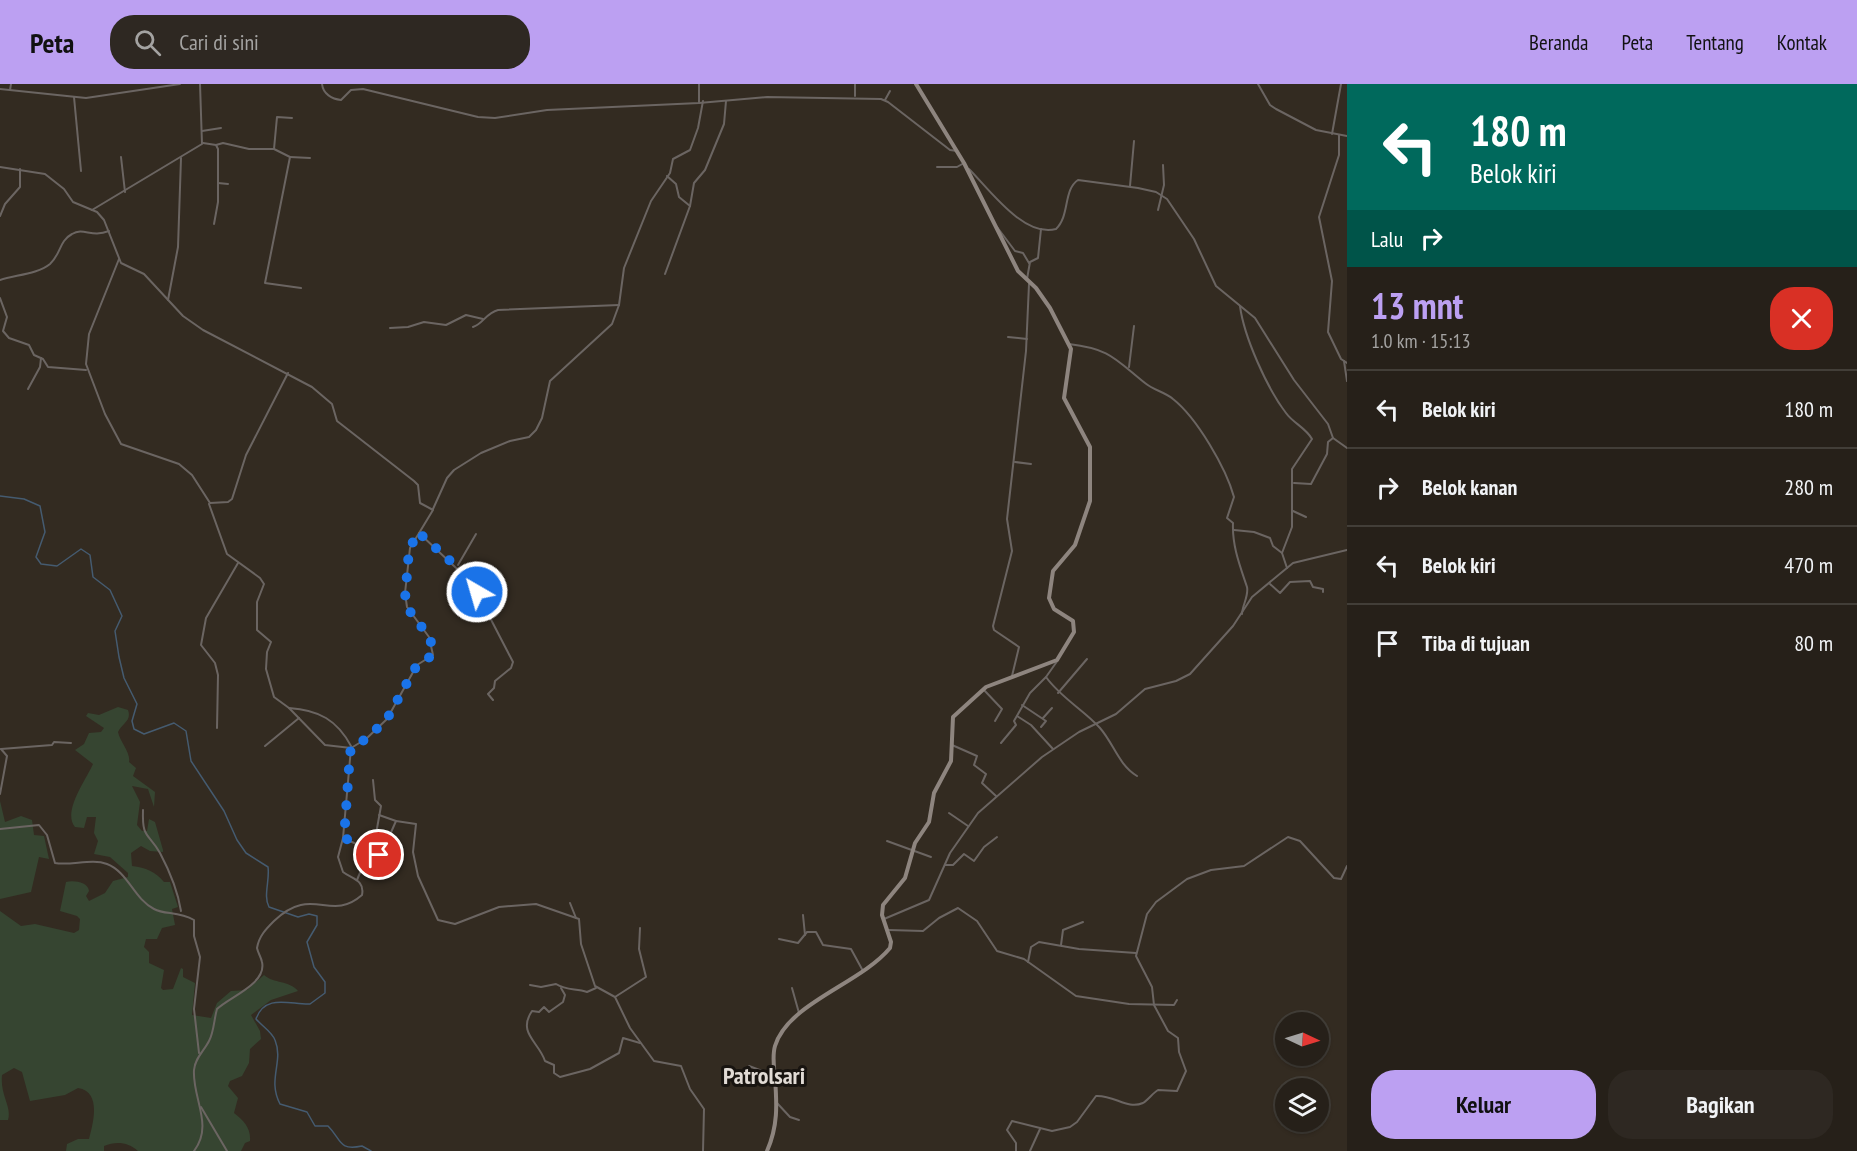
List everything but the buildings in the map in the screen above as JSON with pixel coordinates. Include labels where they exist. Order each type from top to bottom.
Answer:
[{"type":"street","points":[[10,90],[11,84]]},
{"type":"street","points":[[0,89],[86,98],[180,84]]},
{"type":"street","points":[[200,84],[203,143]]},
{"type":"street","points":[[322,84],[326,94],[341,100],[351,90],[363,89],[478,117],[495,118],[547,110],[726,101],[775,96],[855,97],[885,100],[950,150],[957,152]]},
{"type":"street","points":[[0,167],[45,174],[64,189],[73,202],[102,217],[118,259],[89,334],[87,370],[118,441],[179,464],[192,475],[209,502],[224,547],[238,563],[260,578],[264,584],[256,604],[257,630],[271,642],[266,652],[270,689],[275,699],[289,708],[325,746],[351,748],[366,739],[387,719],[417,665],[433,655],[429,637],[407,607],[405,599],[409,550],[418,532],[433,510],[447,478],[454,470],[481,453],[510,441],[529,437],[536,430],[542,418],[550,381],[609,327],[620,305],[624,268],[651,201],[667,176],[673,159],[690,150],[698,128],[701,102],[699,84]]},
{"type":"street","points":[[855,84],[855,97]]},
{"type":"street","points":[[916,84],[964,164],[1018,271],[1029,280],[1050,308],[1069,344],[1071,357],[1064,398],[1090,447],[1090,497],[1075,545],[1057,564],[1051,575],[1049,598],[1052,605],[1075,626],[1074,634],[1046,677],[1022,705],[1014,721],[1016,725],[1001,743]]},
{"type":"street","points":[[1258,84],[1270,105],[1276,109],[1316,130],[1347,136]]},
{"type":"street","points":[[1332,134],[1341,84]]},
{"type":"street","points":[[885,100],[890,91]]},
{"type":"street","points":[[74,97],[81,171]]},
{"type":"street","points":[[665,274],[690,206],[694,183],[705,170],[724,124],[726,101]]},
{"type":"street","points":[[274,149],[277,117],[292,118]]},
{"type":"street","points":[[202,131],[221,128]]},
{"type":"street","points":[[1339,135],[1338,155],[1319,217],[1332,281],[1328,332],[1345,362],[1347,381]]},
{"type":"street","points":[[1130,186],[1134,141]]},
{"type":"street","points":[[92,210],[203,143],[216,145],[223,143],[249,149],[274,149],[290,157],[310,158]]},
{"type":"street","points":[[214,224],[218,183],[216,145]]},
{"type":"street","points":[[120,157],[125,192]]},
{"type":"street","points":[[290,157],[265,282],[268,285],[301,288]]},
{"type":"street","points":[[168,300],[178,247],[181,158]]},
{"type":"street","points":[[937,167],[954,168],[964,164]]},
{"type":"street","points":[[964,164],[1013,215],[1041,230],[1056,229],[1062,222],[1075,180],[1130,186],[1161,195],[1188,229],[1216,286],[1261,325],[1290,373],[1328,424],[1333,438],[1347,448]]},
{"type":"street","points":[[1158,210],[1165,179],[1163,165]]},
{"type":"street","points":[[0,216],[5,204],[20,187],[20,169]]},
{"type":"street","points":[[667,176],[676,184],[679,197],[690,206]]},
{"type":"street","points":[[218,183],[228,184]]},
{"type":"street","points":[[995,225],[1015,251],[1023,253],[1029,263],[1027,339],[1007,519],[1012,551],[993,626],[996,631],[1019,647],[1011,678]]},
{"type":"street","points":[[1029,263],[1038,259],[1041,230]]},
{"type":"street","points":[[0,280],[50,264],[59,253],[62,241],[73,233],[80,231],[98,236],[109,231]]},
{"type":"street","points":[[118,259],[144,274],[183,316],[203,330],[288,373],[330,401],[337,421],[414,481],[418,485],[420,503],[433,510]]},
{"type":"street","points":[[0,298],[7,317],[4,334],[29,345],[35,357],[41,358],[52,368],[87,370]]},
{"type":"street","points":[[473,327],[498,310],[620,305]]},
{"type":"street","points":[[1240,306],[1251,343],[1268,383],[1287,416],[1312,438],[1311,444],[1292,469],[1291,529],[1282,553]]},
{"type":"street","points":[[390,327],[424,322],[446,324],[466,315],[483,319]]},
{"type":"street","points":[[1129,368],[1134,326]]},
{"type":"street","points":[[1008,337],[1027,339]]},
{"type":"street","points":[[1069,344],[1098,348],[1129,368],[1147,385],[1176,401],[1202,434],[1232,488],[1234,496],[1227,518],[1233,523],[1235,555],[1243,568],[1243,579],[1247,589],[1242,614]]},
{"type":"street","points":[[28,389],[40,367],[41,358]]},
{"type":"street","points":[[209,502],[216,504],[232,499],[246,455],[288,373]]},
{"type":"street","points":[[1293,483],[1310,485],[1327,454],[1328,442],[1333,438]]},
{"type":"street","points":[[1015,462],[1031,464]]},
{"type":"street","points":[[1293,511],[1306,517]]},
{"type":"street","points":[[1234,530],[1248,530],[1270,538],[1273,546],[1282,553],[1287,569]]},
{"type":"street","points":[[418,532],[457,566],[477,592],[513,662],[511,668],[495,681],[495,687],[488,694],[493,700]]},
{"type":"street","points":[[457,566],[476,534]]},
{"type":"street","points":[[883,919],[929,900],[945,865],[968,826],[996,796],[1053,749],[1094,724],[1116,714],[1145,689],[1176,681],[1190,674],[1242,614],[1249,600],[1298,561],[1347,549]]},
{"type":"street","points":[[217,728],[218,675],[215,663],[201,645],[206,618],[238,563]]},
{"type":"street","points":[[477,592],[488,589],[495,577]]},
{"type":"street","points":[[1270,584],[1278,593],[1290,582],[1310,581],[1313,587],[1323,589],[1323,592]]},
{"type":"street","points":[[767,1151],[776,1126],[777,1103],[773,1054],[776,1044],[799,1013],[873,964],[890,948],[891,942],[883,919],[883,906],[907,875],[917,839],[929,822],[934,793],[948,769],[952,745],[952,717],[983,689],[1054,662],[1061,656]]},
{"type":"street","points":[[1058,693],[1087,659]]},
{"type":"street","points":[[1046,677],[1058,693],[1099,727],[1121,763],[1137,776]]},
{"type":"street","points":[[983,689],[1002,709],[995,721]]},
{"type":"street","points":[[1022,705],[1043,718],[1046,722],[1041,727]]},
{"type":"street","points":[[194,1151],[203,1134],[201,1106],[194,1078],[194,1068],[210,1037],[217,1010],[248,987],[261,974],[262,962],[257,952],[258,943],[265,930],[295,905],[310,903],[336,907],[346,906],[362,895],[363,889],[357,880],[346,874],[339,862],[344,838],[351,748],[338,725],[311,710],[289,708]]},
{"type":"street","points":[[1043,718],[1053,708]]},
{"type":"street","points":[[1037,714],[1041,709]]},
{"type":"street","points":[[1017,716],[1031,725],[1053,749]]},
{"type":"street","points":[[265,746],[299,718]]},
{"type":"street","points":[[0,748],[38,747],[52,745],[54,742],[71,743]]},
{"type":"street","points":[[952,745],[977,756],[974,765],[986,774],[982,783],[996,796]]},
{"type":"street","points":[[0,748],[7,756],[0,794]]},
{"type":"street","points":[[357,880],[365,866],[376,834],[380,804],[375,800],[373,780]]},
{"type":"street","points":[[143,810],[144,834],[162,857],[178,897],[181,913]]},
{"type":"street","points":[[949,813],[968,826]]},
{"type":"street","points":[[379,814],[417,824],[413,852],[418,876],[438,920],[455,924],[499,907],[536,904],[581,921],[581,944],[596,988],[615,997],[640,1043],[657,1063],[676,1064],[682,1068],[690,1089],[704,1109],[703,1151]]},
{"type":"street","points":[[344,838],[370,848],[379,855],[383,854],[396,820]]},
{"type":"street","points":[[0,829],[39,825],[47,835],[55,862],[106,863],[127,880],[142,901],[153,909],[181,913],[196,922],[194,936],[200,960],[194,1008],[199,1056]]},
{"type":"street","points":[[945,865],[953,865],[964,854],[974,861],[984,847],[997,837]]},
{"type":"street","points":[[1016,1151],[1016,1143],[1007,1130],[1011,1121],[1054,1131],[1072,1126],[1097,1096],[1110,1096],[1130,1106],[1144,1102],[1158,1090],[1178,1091],[1186,1072],[1179,1052],[1179,1040],[1167,1029],[1155,1005],[1152,987],[1136,953],[1147,914],[1161,899],[1187,879],[1202,873],[1247,864],[1288,837],[1300,841],[1334,878],[1341,879],[1347,866]]},
{"type":"street","points":[[887,841],[931,857]]},
{"type":"street","points":[[570,903],[576,918]]},
{"type":"street","points":[[888,930],[924,931],[957,908],[977,921],[996,951],[1028,963],[1076,996],[1155,1005],[1173,1005],[1177,1000]]},
{"type":"street","points":[[803,915],[805,936]]},
{"type":"street","points":[[1061,945],[1063,930],[1083,921]]},
{"type":"street","points":[[615,997],[646,977],[639,949],[640,928]]},
{"type":"street","points":[[779,939],[798,943],[809,932],[816,932],[823,945],[850,948],[863,971]]},
{"type":"street","points":[[1028,963],[1031,947],[1035,943],[1136,953]]},
{"type":"street","points":[[530,985],[541,987],[556,984],[561,988],[565,998],[549,1012],[544,1007],[539,1012],[532,1011],[526,1028],[527,1035],[541,1050],[544,1060],[554,1065],[554,1073],[560,1077],[590,1069],[619,1053],[623,1038],[640,1043]]},
{"type":"street","points":[[561,988],[578,988],[587,992],[596,988]]},
{"type":"street","points":[[792,988],[799,1013]]},
{"type":"street","points":[[749,1066],[767,1073],[769,1085],[775,1086]]},
{"type":"street","points":[[777,1103],[790,1117],[799,1120]]},
{"type":"street","points":[[201,1106],[227,1151]]},
{"type":"street","points":[[1030,1151],[1040,1129]]},
{"type":"green space","points":[[118,707],[128,710],[129,714],[118,732],[129,762],[136,768],[133,776],[155,792],[154,807],[148,789],[132,786],[140,802],[137,825],[142,831],[147,831],[149,819],[155,822],[163,850],[163,852],[150,851],[141,846],[131,853],[132,866],[150,871],[164,882],[170,882],[178,907],[172,909],[175,925],[162,928],[157,939],[146,939],[144,947],[149,952],[149,963],[164,970],[161,988],[163,990],[173,989],[181,968],[183,969],[183,977],[195,983],[192,1015],[211,1018],[217,1003],[231,991],[247,990],[264,975],[290,985],[298,991],[271,1000],[251,1015],[260,1031],[261,1039],[250,1049],[249,1063],[242,1076],[230,1081],[228,1086],[238,1098],[234,1113],[244,1122],[249,1132],[250,1141],[245,1143],[241,1151],[138,1151],[126,1144],[113,1143],[104,1146],[104,1151],[66,1151],[67,1144],[78,1139],[89,1139],[94,1109],[90,1095],[78,1088],[65,1095],[30,1101],[22,1072],[14,1068],[2,1075],[9,1115],[8,1120],[0,1120],[0,911],[21,926],[35,924],[74,933],[79,930],[80,919],[60,911],[66,882],[77,882],[86,886],[89,891],[86,896],[89,901],[105,893],[113,881],[128,877],[128,873],[110,857],[94,854],[98,841],[94,833],[96,817],[87,817],[84,828],[75,827],[71,813],[93,764],[75,750],[84,744],[89,733],[101,732],[104,728],[86,716],[88,713],[99,715]]},
{"type":"green space","points":[[0,801],[5,822],[21,816],[32,820],[34,835],[44,836],[49,859],[39,857],[31,892],[0,899]]},
{"type":"waterway","points":[[0,496],[24,499],[40,506],[45,532],[36,557],[41,564],[57,566],[81,549],[90,555],[93,577],[110,590],[122,616],[115,631],[124,678],[137,704],[132,721],[134,729],[144,734],[174,723],[186,731],[191,761],[224,811],[237,840],[246,853],[268,867],[267,903],[269,907],[298,917],[309,914],[317,916],[317,925],[307,942],[314,967],[325,982],[325,993],[310,1004],[272,1003],[260,1011],[256,1019],[275,1040],[278,1056],[275,1087],[280,1104],[307,1112],[315,1126],[328,1126],[344,1146],[362,1146],[371,1151]]},
{"type":"district","name":"Patrolsari","points":[[764,1076]]},
{"type":"route","points":[[379,855],[370,848],[344,838],[350,754],[351,748],[366,739],[387,719],[418,663],[433,655],[429,637],[407,607],[405,599],[409,550],[418,532],[467,576],[477,592]]}]
